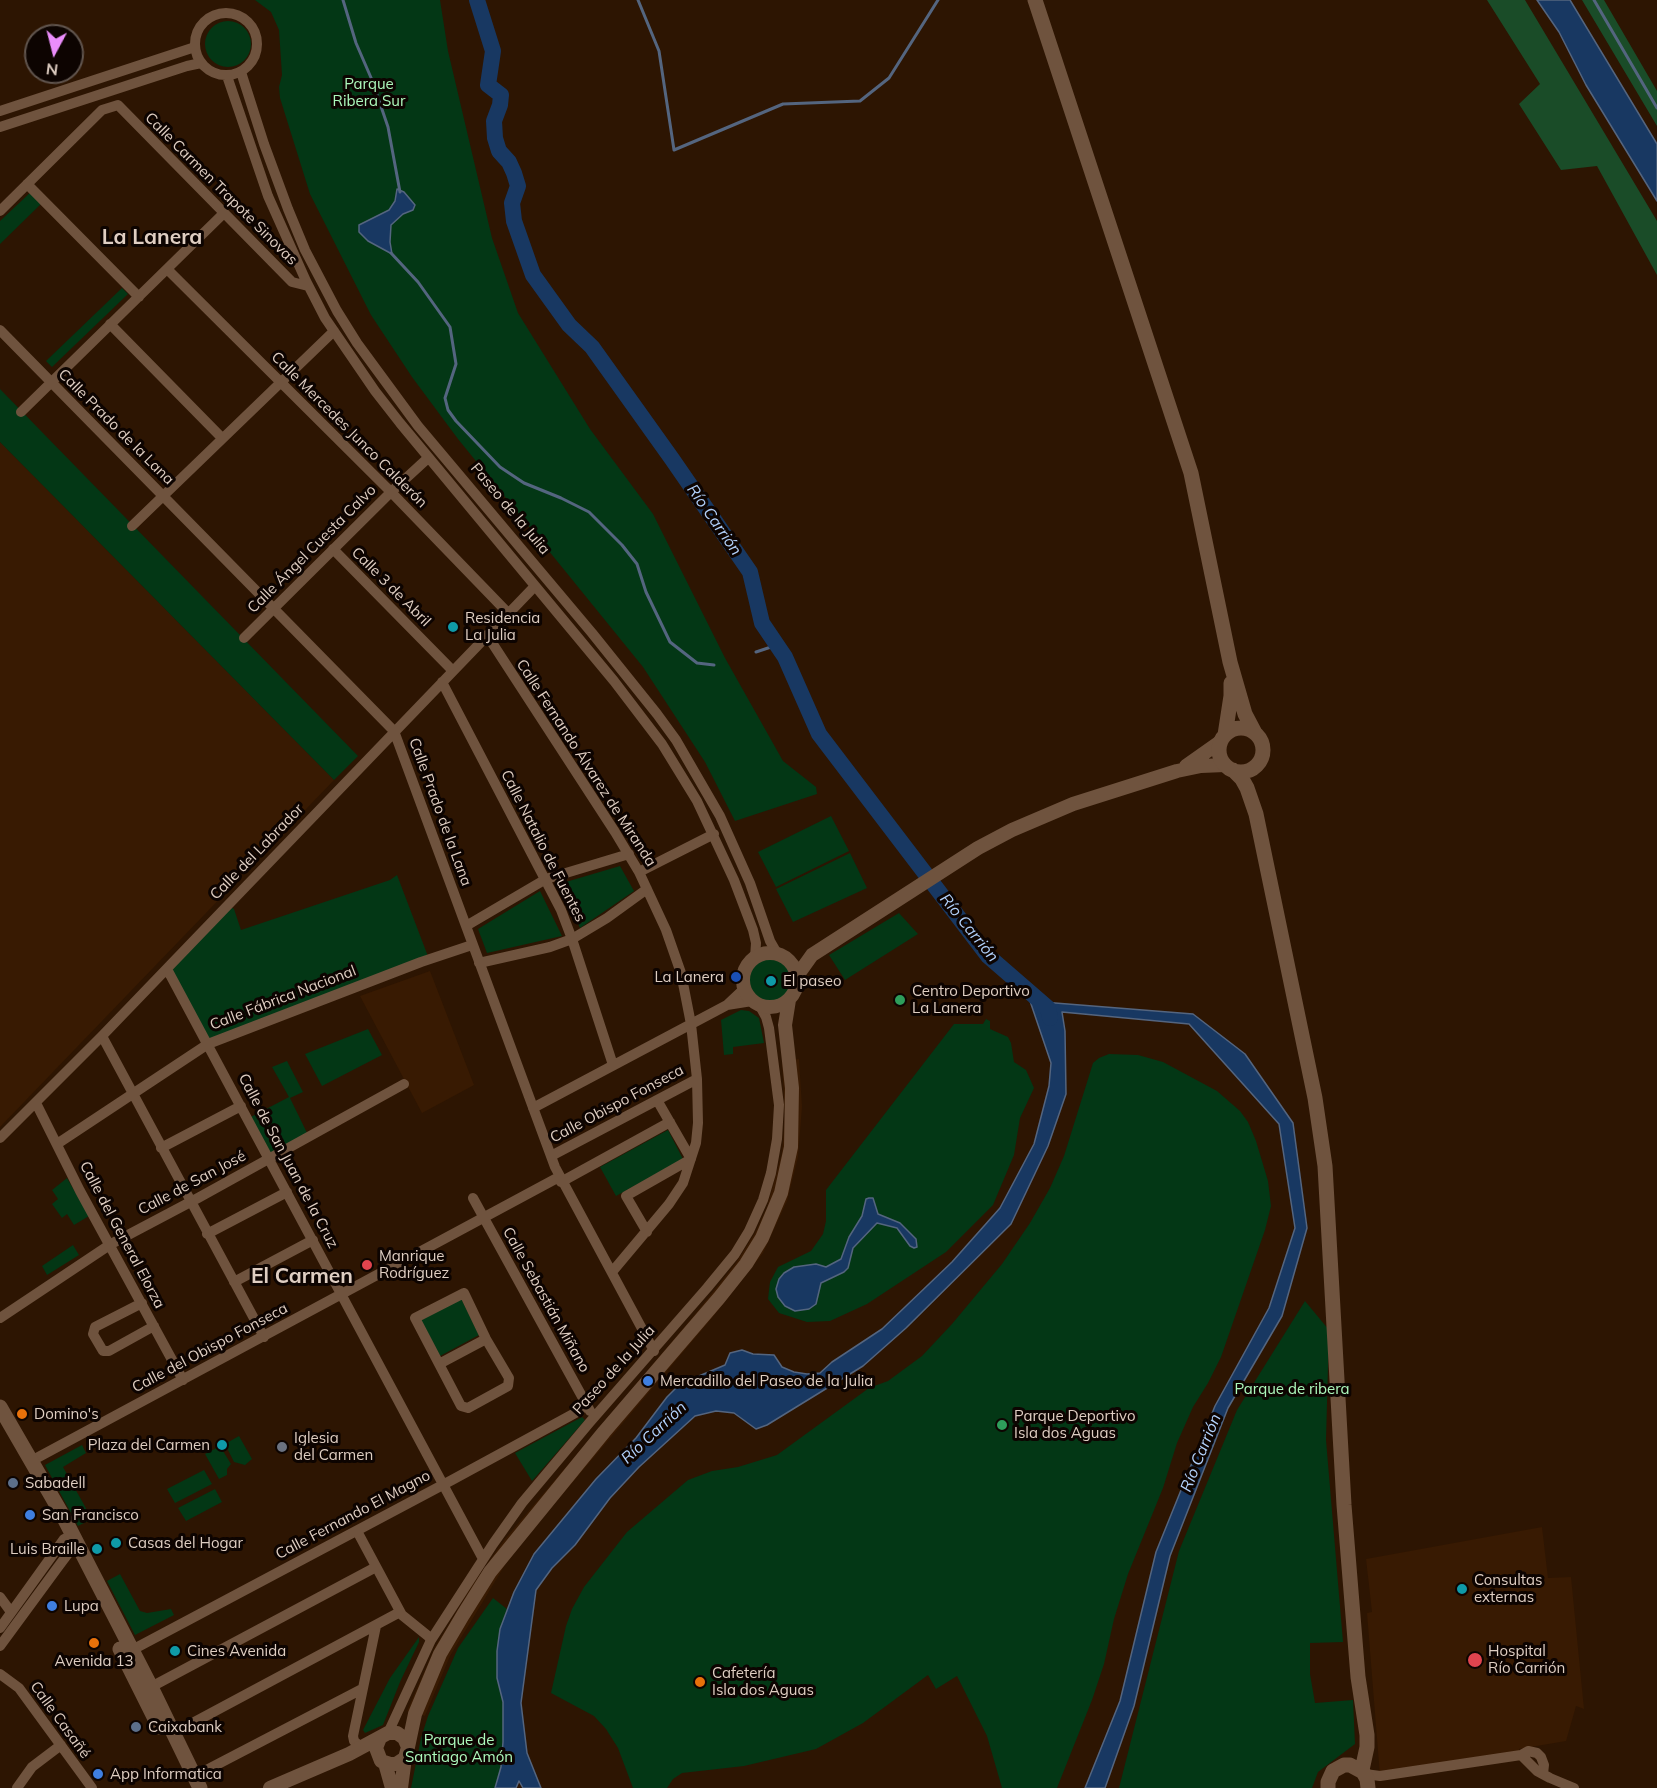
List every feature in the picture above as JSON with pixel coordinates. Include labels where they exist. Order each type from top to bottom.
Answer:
[{"type":"main road","points":[[1035,0],[1191,473],[1230,662],[1245,714],[1262,746],[1258,762],[1256,814]]},
{"type":"main road","points":[[1230,662],[1231,696],[1219,754],[1242,779],[1256,814],[1315,1098],[1326,1166],[1344,1505],[1358,1677],[1367,1747],[1366,1777],[1344,1765],[1333,1771],[1328,1788]]},
{"type":"main road","points":[[1223,739],[1236,728],[1255,733]]},
{"type":"main road","points":[[1229,767],[1247,771],[1258,762]]},
{"type":"main road","points":[[0,1407],[33,1460],[72,1543],[195,1784]]},
{"type":"main road","points":[[0,1425],[72,1543],[132,1650],[174,1733],[195,1784]]},
{"type":"street","points":[[224,13],[244,18],[251,26],[256,36],[257,51],[253,61],[241,72],[227,76],[212,72],[201,63],[195,47],[197,33],[208,19],[224,13]]},
{"type":"street","points":[[0,111],[195,47]]},
{"type":"street","points":[[0,127],[201,63]]},
{"type":"street","name":"Paseo de la Julia","points":[[241,72],[288,209],[305,250],[337,311],[357,343],[418,426],[592,633],[676,740],[720,816],[750,883],[770,940],[784,958]]},
{"type":"street","name":"Paseo de la Julia","points":[[227,76],[268,196],[308,286],[333,331],[375,391],[428,458],[614,681],[662,744],[697,801],[734,880],[753,930],[756,943],[755,958]]},
{"type":"street","name":"Calle Carmen Trapote Sinovas","points":[[27,184],[102,110],[118,105],[292,282],[308,286]]},
{"type":"street","points":[[0,211],[27,184],[139,297]]},
{"type":"street","points":[[21,412],[224,213]]},
{"type":"street","name":"Calle Mercedes Junco Calderón","points":[[167,269],[391,492],[508,613]]},
{"type":"street","points":[[110,324],[222,438]]},
{"type":"street","name":"Calle Prado de la Lana","points":[[0,330],[394,731],[560,1180],[654,1351]]},
{"type":"street","points":[[132,526],[333,331]]},
{"type":"street","name":"Calle Ángel Cuesta Calvo","points":[[244,638],[428,458]]},
{"type":"street","name":"Calle 3 de Abril","points":[[333,549],[453,671]]},
{"type":"street","name":"Calle del Labrador","points":[[0,1138],[167,969],[535,586]]},
{"type":"street","name":"Calle Fernando Álvarez de Miranda","points":[[487,635],[629,854],[666,930],[681,973],[691,1024],[697,1079],[696,1143],[683,1183],[647,1232],[612,1272]]},
{"type":"street","name":"Calle Natalio de Fuentes","points":[[442,682],[546,879],[572,939],[613,1065]]},
{"type":"street","points":[[1177,771],[1223,739]]},
{"type":"street","points":[[727,1005],[781,1006],[795,991],[797,976],[812,955],[978,848],[1012,830],[1045,815],[1177,771],[1201,766],[1229,767]]},
{"type":"street","points":[[639,872],[714,834]]},
{"type":"street","points":[[466,926],[546,879],[629,854]]},
{"type":"street","points":[[479,963],[550,947],[572,939],[607,918],[647,889]]},
{"type":"street","name":"Calle Fábrica Nacional","points":[[57,1144],[207,1044],[421,962],[472,945]]},
{"type":"street","points":[[533,1108],[727,1005],[744,989],[744,971],[755,958],[766,954],[784,958],[812,955]]},
{"type":"street","points":[[784,958],[794,968],[797,976]]},
{"type":"street","name":"Calle de San Juan de la Cruz","points":[[167,969],[483,1559]]},
{"type":"street","points":[[744,989],[762,1005]]},
{"type":"street","name":"Paseo de la Julia","points":[[401,1788],[415,1714],[440,1654],[463,1615],[505,1552],[719,1298],[746,1264],[762,1238],[781,1193],[791,1147],[792,1088],[785,1025],[789,1000]]},
{"type":"street","name":"Paseo de la Julia","points":[[762,1005],[780,1014],[785,1025]]},
{"type":"street","name":"Paseo de la Julia","points":[[388,1735],[431,1640],[522,1503],[735,1254],[749,1231],[767,1187],[777,1139],[779,1105],[769,1028],[762,1005]]},
{"type":"street","points":[[102,1036],[190,1203],[264,1336]]},
{"type":"street","name":"Calle Obispo Fonseca","points":[[550,1156],[697,1079]]},
{"type":"street","name":"Calle de San José","points":[[0,1318],[111,1244],[190,1203],[404,1084]]},
{"type":"street","points":[[647,1232],[626,1196],[691,1160],[657,1100]]},
{"type":"street","name":"Calle del General Elorza","points":[[36,1104],[80,1191],[111,1244],[183,1380]]},
{"type":"street","points":[[161,1148],[241,1106]]},
{"type":"street","points":[[560,1180],[670,1122]]},
{"type":"street","name":"Calle del Obispo Fonseca","points":[[33,1460],[484,1218],[560,1180]]},
{"type":"street","points":[[207,1234],[287,1192]]},
{"type":"street","name":"Calle Sebastián Miñano","points":[[473,1198],[594,1417]]},
{"type":"street","points":[[234,1282],[313,1240]]},
{"type":"street","points":[[464,1293],[486,1339],[509,1378],[508,1386],[468,1408],[461,1406],[439,1364],[415,1318],[464,1293]]},
{"type":"street","points":[[142,1303],[95,1327],[93,1335],[103,1351],[109,1351],[154,1326]]},
{"type":"street","points":[[439,1364],[486,1339]]},
{"type":"street","name":"Calle Fernando El Magno","points":[[132,1650],[443,1485],[576,1412],[586,1404]]},
{"type":"street","points":[[357,1531],[400,1612],[431,1640]]},
{"type":"street","points":[[0,1628],[11,1612],[72,1543]]},
{"type":"street","points":[[0,1646],[72,1543]]},
{"type":"street","points":[[151,1687],[376,1567]]},
{"type":"street","points":[[0,1597],[11,1612]]},
{"type":"street","points":[[174,1733],[400,1612]]},
{"type":"street","points":[[376,1626],[353,1736],[355,1751],[382,1760],[396,1764],[406,1752],[404,1738],[388,1735],[376,1748],[382,1760],[392,1788]]},
{"type":"street","name":"Calle Casañé","points":[[0,1674],[19,1688],[92,1788]]},
{"type":"street","points":[[195,1784],[362,1689]]},
{"type":"street","name":"Paseo de la Julia","points":[[270,1788],[388,1735],[409,1722],[415,1714]]},
{"type":"street","points":[[17,1788],[32,1767],[61,1745]]},
{"type":"street","points":[[1366,1777],[1521,1755],[1543,1774],[1574,1788]]},
{"type":"shaded area","points":[[0,442],[334,780],[0,1127]]},
{"type":"shaded area","points":[[430,971],[474,1085],[422,1113],[360,996]]},
{"type":"shaded area","name":"Mercadillo del Paseo de la Julia","points":[[799,1059],[802,1107],[798,1157],[787,1201],[763,1253],[712,1318],[511,1555],[450,1656],[425,1716],[407,1711],[435,1647],[473,1584],[505,1539],[696,1313],[736,1263],[755,1233],[767,1207],[782,1153],[785,1117],[782,1061]]},
{"type":"shaded area","name":"Hospital Río Carrión","points":[[1542,1527],[1548,1578],[1571,1577],[1584,1709],[1576,1706],[1566,1741],[1519,1749],[1521,1755],[1380,1776],[1367,1613],[1372,1612],[1366,1559]]},
{"type":"green space","name":"Parque Ribera Sur","points":[[255,0],[440,0],[448,51],[492,238],[518,313],[590,429],[653,514],[725,658],[783,761],[816,787],[817,794],[735,821],[705,762],[643,667],[458,439],[412,377],[371,315],[310,194],[280,98],[279,87],[282,75],[279,30],[271,12]]},
{"type":"green space","points":[[1487,0],[1525,0],[1657,221],[1657,275],[1597,166],[1561,170],[1519,104],[1540,84]]},
{"type":"green space","points":[[1582,0],[1604,0],[1657,91],[1657,126]]},
{"type":"green space","points":[[228,21],[237,22],[245,27],[250,35],[250,53],[245,61],[237,66],[228,67],[219,66],[211,61],[206,53],[205,44],[206,35],[211,27],[219,22]]},
{"type":"green space","points":[[33,190],[44,201],[0,244],[0,221]]},
{"type":"green space","points":[[122,288],[128,294],[52,367],[46,361]]},
{"type":"green space","points":[[0,389],[358,756],[334,780],[0,442]]},
{"type":"green space","points":[[831,816],[849,851],[776,887],[758,852]]},
{"type":"green space","points":[[850,853],[867,888],[793,922],[776,889]]},
{"type":"green space","points":[[620,866],[634,891],[580,928],[559,884]]},
{"type":"green space","points":[[397,875],[429,959],[208,1044],[167,969],[228,905],[234,909],[241,930],[390,880]]},
{"type":"green space","points":[[540,891],[562,936],[487,953],[478,929]]},
{"type":"green space","points":[[899,913],[918,934],[845,980],[829,955]]},
{"type":"green space","points":[[765,953],[775,953],[785,957],[793,965],[797,980],[793,995],[785,1003],[775,1007],[765,1007],[755,1003],[747,995],[743,985],[743,975],[747,965],[755,957]]},
{"type":"green space","points":[[741,1010],[749,1011],[759,1018],[764,1043],[733,1047],[733,1054],[724,1055],[721,1020]]},
{"type":"green space","points":[[986,1019],[990,1021],[990,1029],[1008,1037],[1014,1062],[1026,1070],[1034,1088],[1020,1118],[1014,1155],[993,1205],[946,1252],[867,1304],[830,1321],[807,1322],[779,1313],[768,1299],[770,1282],[778,1267],[811,1251],[823,1234],[826,1221],[826,1190],[954,1024],[983,1024]]},
{"type":"green space","points":[[368,1029],[382,1055],[322,1086],[305,1054]]},
{"type":"green space","name":"Parque Deportivo Isla dos Aguas","points":[[1109,1054],[1138,1055],[1163,1062],[1217,1091],[1240,1111],[1248,1122],[1256,1141],[1268,1181],[1271,1206],[1265,1230],[1221,1357],[1193,1407],[1177,1443],[1163,1488],[1128,1574],[1114,1619],[1104,1664],[1057,1788],[1002,1788],[987,1736],[957,1676],[936,1689],[928,1675],[863,1723],[816,1749],[744,1766],[682,1773],[673,1779],[667,1788],[633,1788],[618,1748],[606,1729],[594,1716],[551,1693],[566,1626],[584,1587],[627,1532],[688,1480],[712,1471],[738,1467],[777,1455],[869,1388],[888,1381],[922,1356],[1002,1264],[1030,1223],[1050,1188],[1064,1156],[1093,1063]]},
{"type":"green space","points":[[287,1061],[303,1092],[290,1098],[309,1137],[269,1159],[247,1119],[289,1097],[272,1067]]},
{"type":"green space","points":[[668,1130],[683,1159],[616,1196],[600,1167]]},
{"type":"green space","points":[[67,1178],[89,1216],[74,1225],[67,1214],[62,1218],[52,1204],[58,1199],[52,1190]]},
{"type":"green space","points":[[73,1245],[79,1255],[47,1275],[42,1266]]},
{"type":"green space","points":[[461,1298],[479,1335],[440,1356],[421,1320]]},
{"type":"green space","name":"Parque de ribera","points":[[1305,1301],[1329,1330],[1326,1440],[1343,1642],[1310,1643],[1310,1674],[1315,1703],[1353,1700],[1355,1744],[1318,1772],[1312,1788],[1119,1788],[1179,1551],[1237,1410]]},
{"type":"green space","points":[[582,1417],[585,1420],[532,1481],[515,1453]]},
{"type":"green space","points":[[239,1436],[252,1459],[245,1465],[234,1462],[225,1444]]},
{"type":"green space","points":[[82,1445],[86,1453],[63,1467],[92,1519],[78,1526],[45,1465]]},
{"type":"green space","points":[[220,1446],[231,1464],[227,1469],[227,1475],[219,1479],[205,1454]]},
{"type":"green space","points":[[204,1470],[212,1484],[175,1503],[167,1489]]},
{"type":"green space","points":[[215,1489],[222,1502],[186,1521],[178,1508]]},
{"type":"green space","points":[[120,1574],[140,1611],[147,1613],[171,1609],[174,1615],[135,1635],[107,1581]]},
{"type":"green space","name":"Parque de Santiago Amón","points":[[493,1598],[507,1609],[500,1629],[497,1679],[503,1702],[503,1742],[501,1767],[495,1788],[411,1788],[428,1716],[458,1648]]},
{"type":"green space","points":[[419,1637],[419,1642],[383,1725],[365,1733],[363,1730],[390,1678]]},
{"type":"water","points":[[1537,0],[1570,0],[1657,144],[1657,201],[1586,85],[1559,32]]},
{"type":"water","points":[[397,189],[404,192],[415,205],[413,210],[403,214],[391,225],[392,254],[368,241],[359,232],[359,225],[389,210],[395,201]]},
{"type":"water","points":[[1030,1001],[1193,1014],[1245,1054],[1293,1123],[1307,1228],[1282,1316],[1228,1408],[1170,1556],[1134,1706],[1105,1788],[1085,1788],[1120,1701],[1156,1552],[1215,1406],[1269,1308],[1295,1228],[1279,1124],[1189,1024],[1062,1012],[1065,1031],[1066,1094],[1048,1146],[1011,1224],[906,1328],[863,1366],[767,1425],[756,1429],[734,1413],[716,1411],[695,1416],[639,1467],[610,1498],[575,1545],[552,1568],[536,1590],[521,1703],[527,1753],[541,1788],[523,1788],[519,1781],[516,1788],[495,1788],[501,1767],[503,1742],[503,1702],[497,1678],[500,1629],[514,1592],[534,1554],[596,1479],[636,1438],[667,1397],[680,1384],[725,1365],[730,1353],[742,1350],[753,1354],[774,1355],[782,1367],[794,1372],[820,1373],[832,1362],[882,1329],[952,1262],[1000,1208],[1034,1144],[1049,1086],[1051,1063]]},
{"type":"water","points":[[873,1198],[878,1214],[900,1223],[916,1239],[917,1247],[910,1246],[897,1228],[877,1223],[853,1248],[848,1268],[821,1283],[816,1304],[809,1309],[795,1311],[785,1306],[778,1297],[776,1289],[779,1279],[794,1267],[816,1264],[826,1267],[841,1259],[849,1237],[862,1216],[866,1199]]},
{"type":"waterway","points":[[343,0],[356,43],[388,127],[400,192]]},
{"type":"waterway","name":"Río Carrión","points":[[477,0],[493,51],[488,85],[501,95],[494,121],[495,138],[499,151],[509,162],[518,186],[512,203],[514,221],[533,275],[569,325],[592,347],[750,572],[762,623],[785,657],[819,734],[988,956],[1048,1008],[1050,1018]]},
{"type":"waterway","points":[[638,0],[659,51],[674,150],[783,104],[860,101],[889,78],[938,0]]},
{"type":"waterway","points":[[1594,0],[1657,108]]},
{"type":"waterway","points":[[391,253],[418,282],[450,327],[456,364],[445,398],[448,410],[456,421],[500,467],[524,483],[589,512],[622,545],[637,564],[646,592],[670,642],[697,663],[714,665]]},
{"type":"waterway","points":[[756,652],[777,645]]},
{"type":"place","name":"Residencia La Julia","points":[[453,627]]},
{"type":"place","name":"La Lanera","points":[[736,977]]},
{"type":"place","name":"El paseo","points":[[771,981]]},
{"type":"place","name":"Centro Deportivo La Lanera","points":[[900,1000]]},
{"type":"place","name":"Manrique Rodríguez","points":[[367,1265]]},
{"type":"place","name":"Mercadillo del Paseo de la Julia","points":[[648,1381]]},
{"type":"place","name":"Domino's","points":[[22,1414]]},
{"type":"place","name":"Parque Deportivo Isla dos Aguas","points":[[1002,1425]]},
{"type":"place","name":"Plaza del Carmen","points":[[222,1445]]},
{"type":"place","name":"Iglesia del Carmen","points":[[282,1447]]},
{"type":"place","name":"Sabadell","points":[[13,1483]]},
{"type":"place","name":"San Francisco","points":[[30,1515]]},
{"type":"place","name":"Casas del Hogar","points":[[116,1543]]},
{"type":"place","name":"Luis Braille","points":[[97,1549]]},
{"type":"place","name":"Consultas externas","points":[[1462,1589]]},
{"type":"place","name":"Lupa","points":[[52,1606]]},
{"type":"place","name":"Avenida 13","points":[[94,1643]]},
{"type":"place","name":"Cines Avenida","points":[[175,1651]]},
{"type":"place","name":"Hospital Río Carrión","points":[[1475,1660]]},
{"type":"place","name":"Cafetería Isla dos Aguas","points":[[700,1682]]},
{"type":"place","name":"Caixabank","points":[[136,1727]]},
{"type":"place","name":"App Informatica","points":[[98,1774]]},
{"type":"district","name":"La Lanera","points":[[152,238]]},
{"type":"district","name":"El Carmen","points":[[302,1277]]}]
